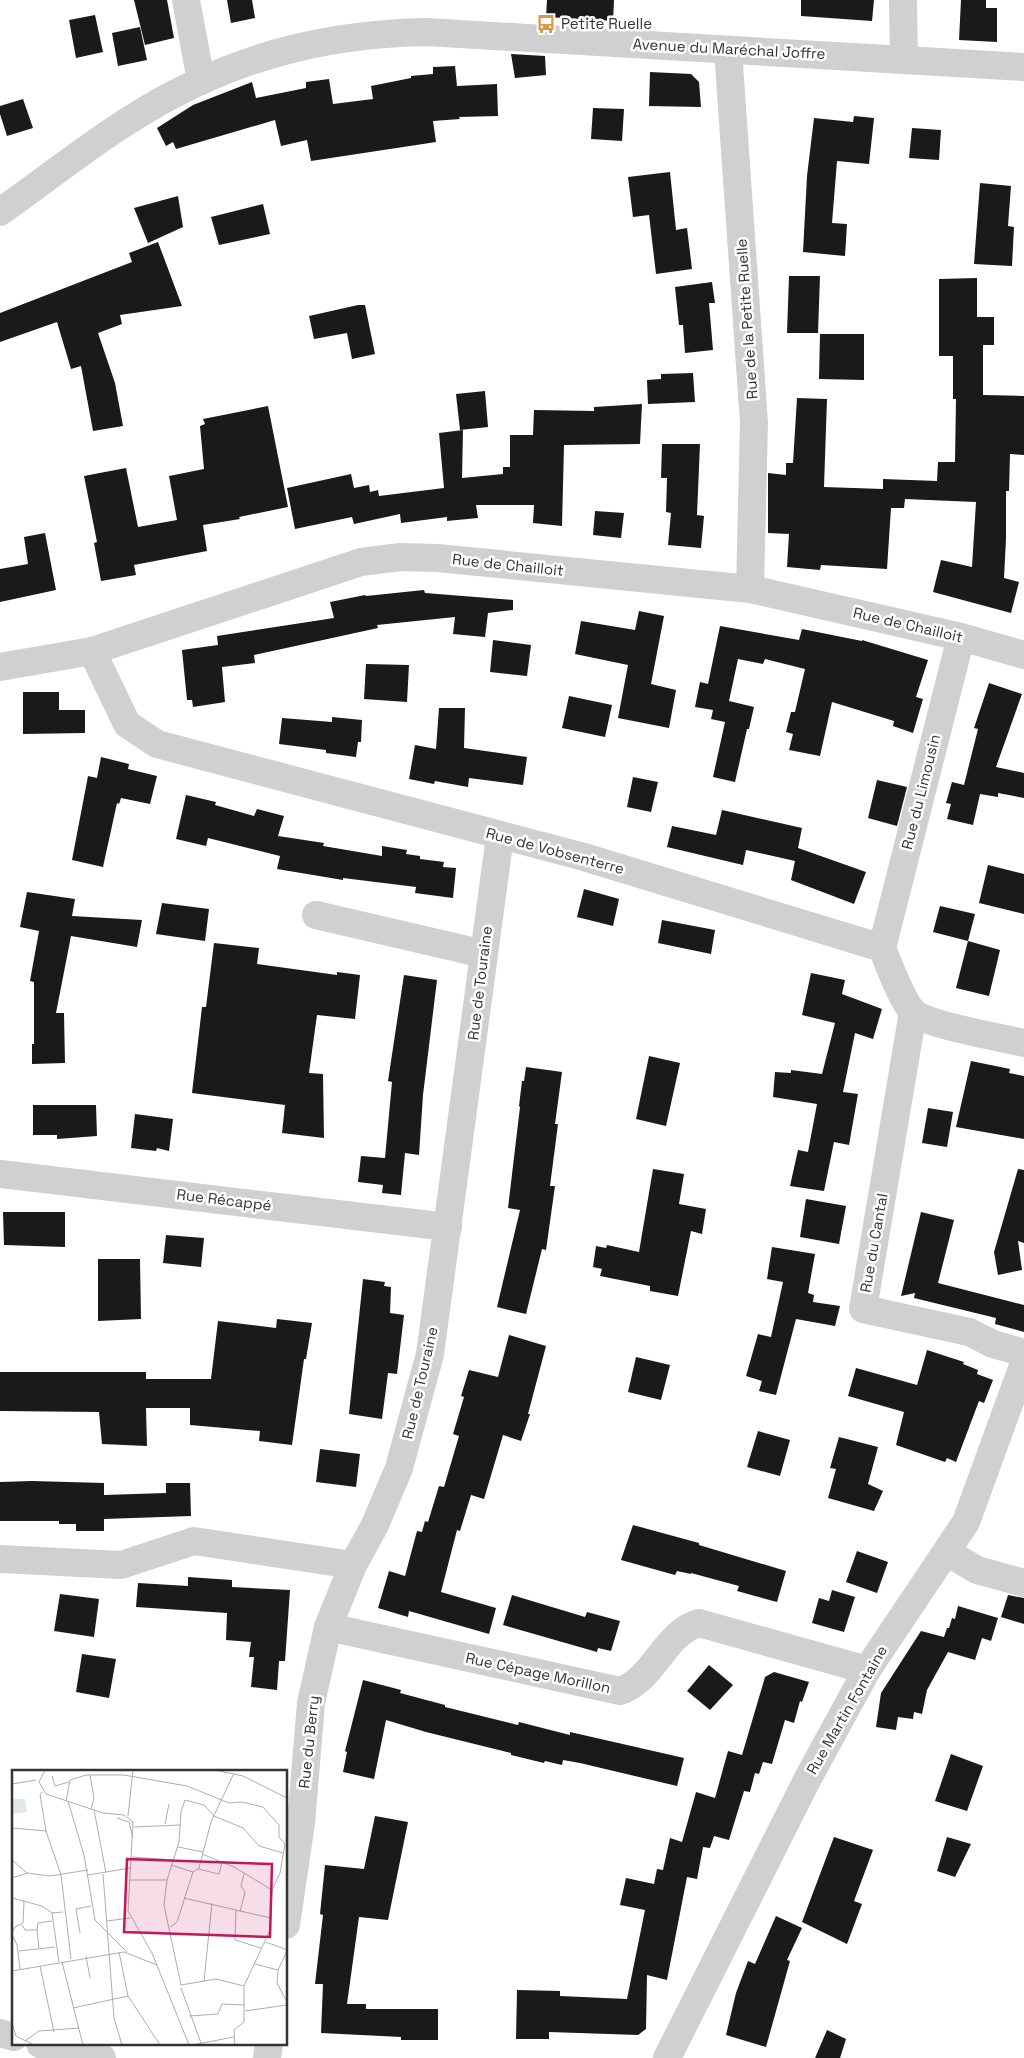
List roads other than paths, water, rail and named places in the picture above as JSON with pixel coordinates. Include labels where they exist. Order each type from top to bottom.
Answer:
[{"type":"street","points":[[186,0],[201,81]]},
{"type":"street","points":[[903,0],[904,60]]},
{"type":"street","name":"Avenue du Maréchal Joffre","points":[[0,212],[120,128],[156,105],[201,81],[255,59],[299,46],[349,36],[426,32],[1024,67]]},
{"type":"street","name":"Rue de la Petite Ruelle","points":[[728,50],[754,423],[750,588]]},
{"type":"street","name":"Rue de Chailloit","points":[[0,667],[92,651],[361,562],[400,558],[438,558],[750,588],[960,637],[1024,655]]},
{"type":"street","name":"Rue du Limousin","points":[[882,948],[960,637]]},
{"type":"street","name":"Rue de Vobsenterre","points":[[92,651],[127,724],[157,744],[584,857],[882,948]]},
{"type":"street","name":"Rue de Touraine","points":[[353,1565],[375,1524],[399,1468],[430,1354],[500,836]]},
{"type":"street","points":[[316,915],[484,954]]},
{"type":"street","points":[[882,948],[894,978],[913,1012],[941,1025],[1024,1043]]},
{"type":"street","name":"Rue du Cantal","points":[[913,1012],[863,1309],[969,1332],[993,1344],[1024,1353]]},
{"type":"street","name":"Rue Récappé","points":[[0,1174],[448,1227]]},
{"type":"street","name":"Rue Martin Fontaine","points":[[667,2058],[807,1780],[867,1670],[966,1522],[1024,1363]]},
{"type":"street","points":[[0,1559],[121,1565],[194,1541],[353,1565]]},
{"type":"street","points":[[947,1552],[977,1570],[1024,1584]]},
{"type":"street","name":"Rue du Berry","points":[[288,1911],[301,1823],[311,1703],[328,1627],[353,1565]]},
{"type":"street","name":"Rue Cépage Morillon","points":[[328,1627],[620,1691],[634,1684],[683,1630],[699,1622],[867,1670]]},
{"type":"street","points":[[49,2046],[102,2058]]},
{"type":"place","name":"Petite Ruelle","points":[[546,24]]}]
